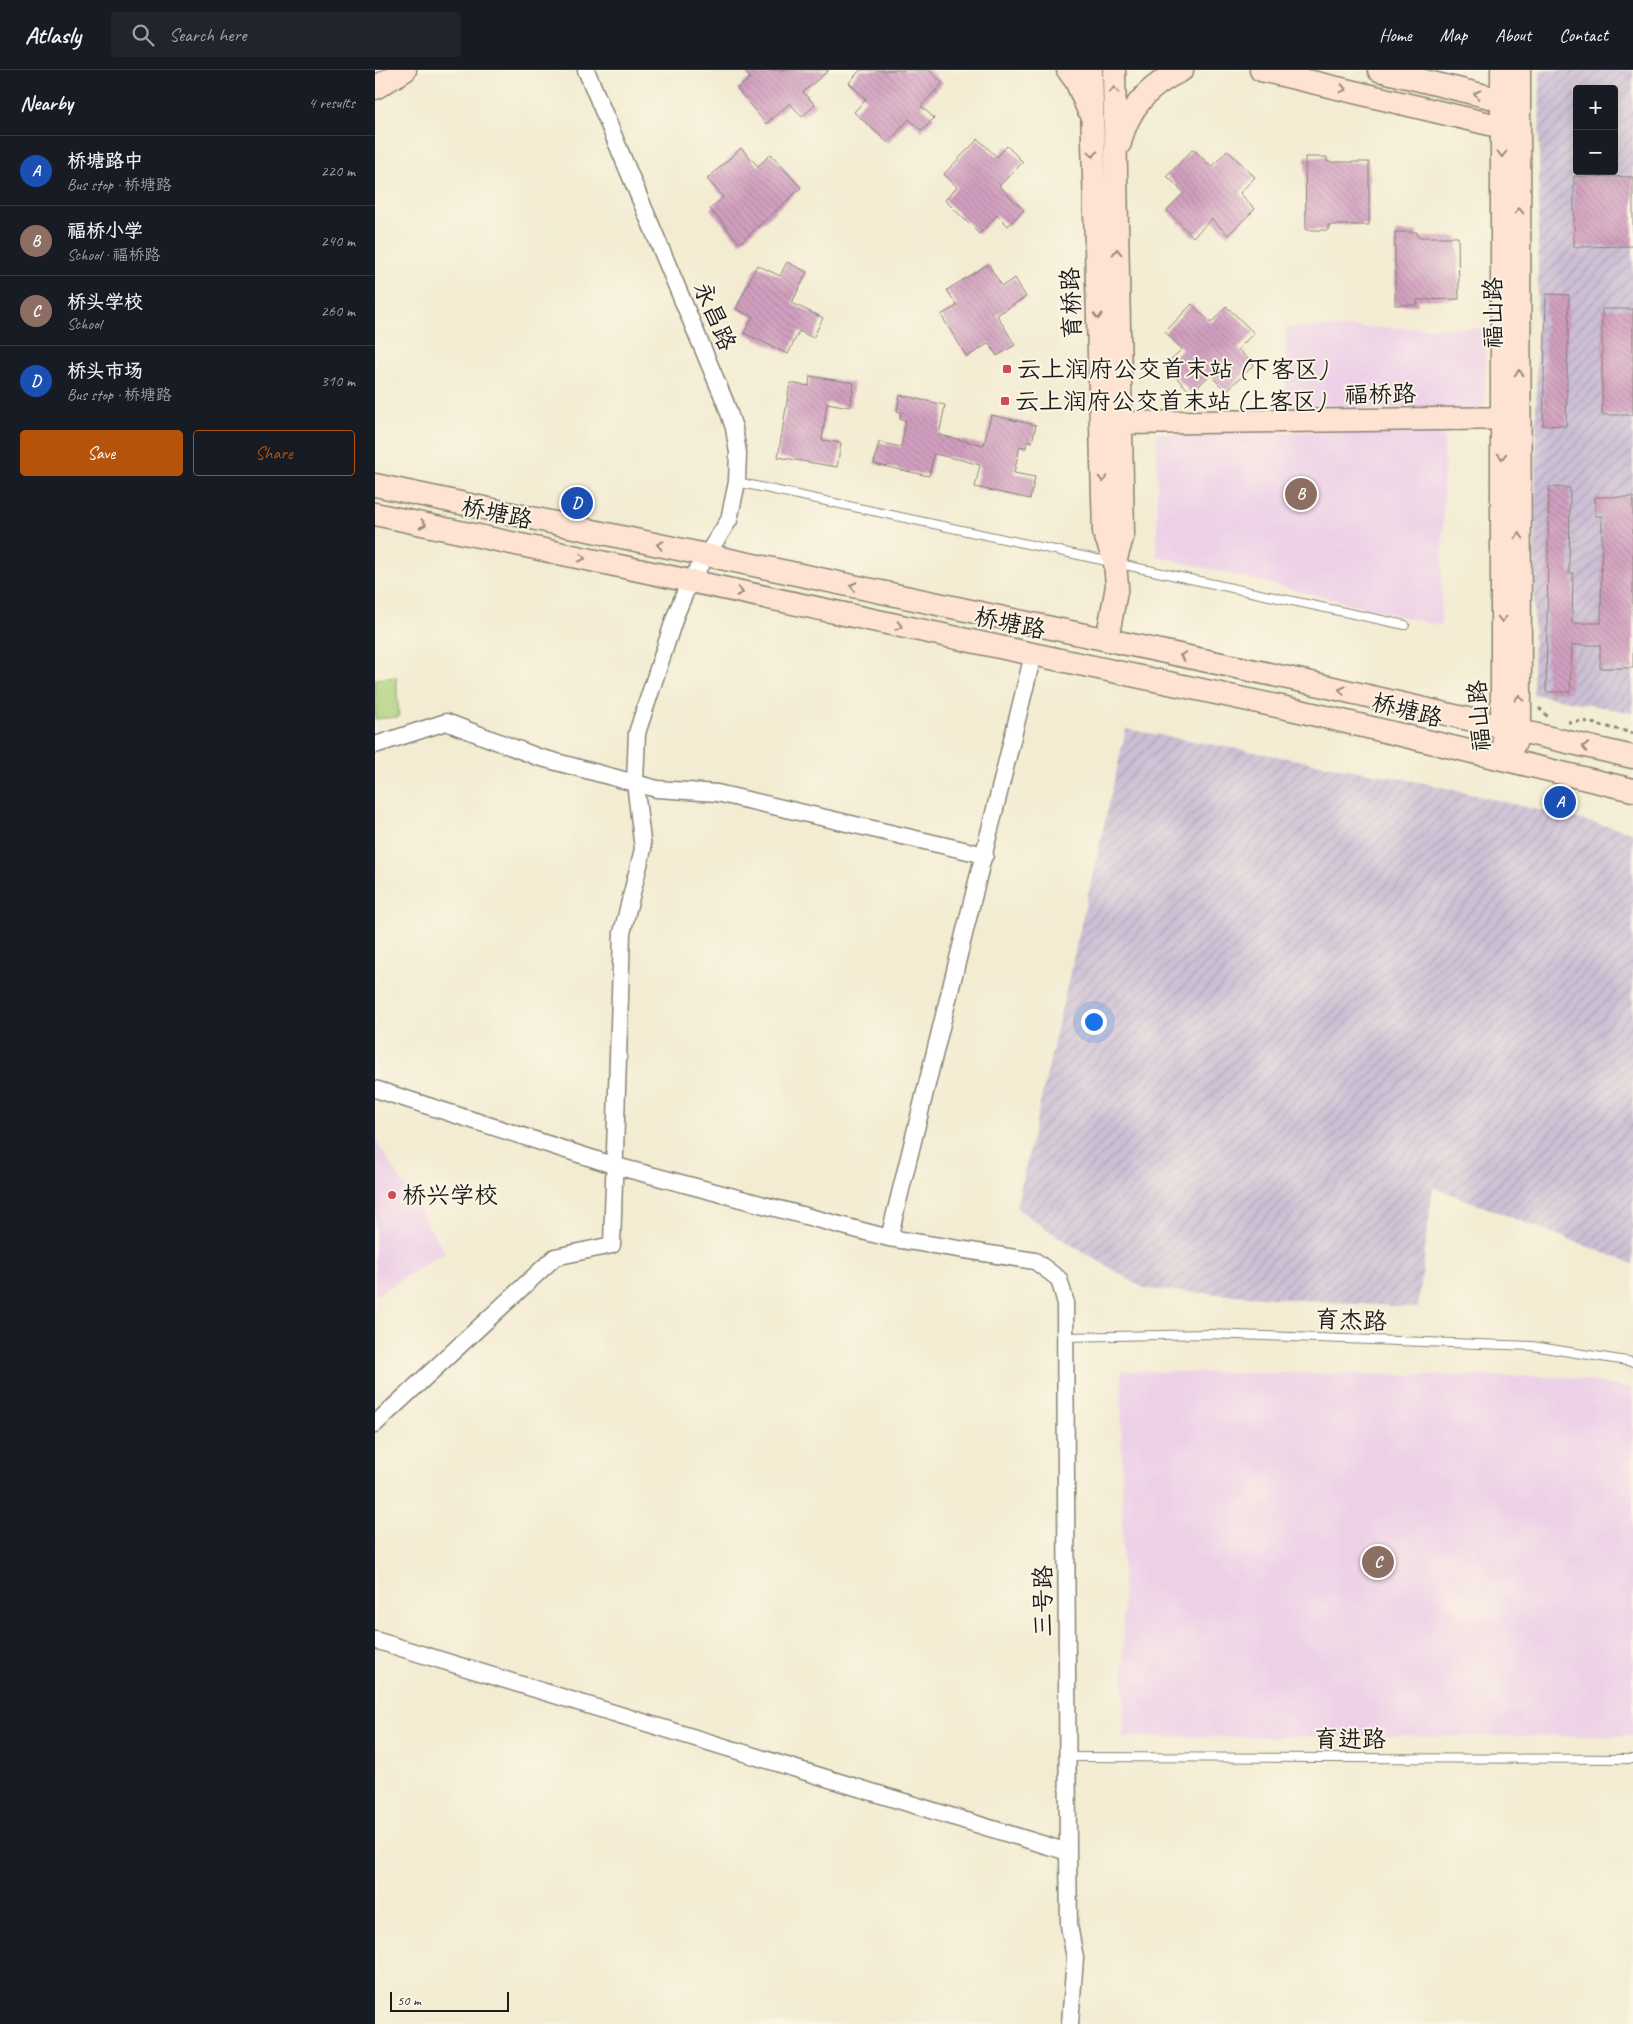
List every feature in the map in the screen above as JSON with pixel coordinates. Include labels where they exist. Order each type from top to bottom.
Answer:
[{"type":"street","points":[[375,88],[405,70]]},
{"type":"street","name":"永昌路","points":[[375,1424],[555,1258],[612,1245],[616,1166],[621,933],[643,849],[635,782],[637,733],[676,614],[690,581],[708,556],[729,520],[737,482],[738,453],[734,428],[726,404],[587,70]]},
{"type":"street","points":[[1068,70],[1086,101],[1092,122]]},
{"type":"street","name":"育桥路","points":[[1091,70],[1104,532],[1115,562],[1117,586],[1107,640]]},
{"type":"street","name":"育桥路","points":[[1114,70],[1123,534],[1115,562]]},
{"type":"street","points":[[1116,163],[1123,132],[1133,109],[1146,92],[1161,80],[1181,70]]},
{"type":"street","points":[[1261,70],[1510,122]]},
{"type":"street","points":[[1379,70],[1502,100]]},
{"type":"street","points":[[1502,70],[1502,100],[1510,122]]},
{"type":"street","name":"福山路","points":[[1507,762],[1511,730],[1510,122],[1519,70]]},
{"type":"street","name":"福桥路","points":[[1121,423],[1511,419]]},
{"type":"street","name":"桥塘路","points":[[375,485],[1307,682],[1633,757]]},
{"type":"street","name":"桥塘路","points":[[375,514],[1300,711],[1507,762],[1633,790]]},
{"type":"street","points":[[375,1089],[616,1166],[889,1238],[1033,655]]},
{"type":"street","points":[[375,745],[446,722],[538,757],[657,789],[717,793],[985,855]]},
{"type":"street","name":"三号路","points":[[889,1238],[1035,1261],[1059,1279],[1065,1300],[1069,1925],[1075,1958],[1070,2024]]},
{"type":"street","points":[[375,1640],[1068,1852]]},
{"type":"lane","points":[[737,482],[1405,625]]},
{"type":"lane","name":"育杰路","points":[[1065,1337],[1209,1334],[1532,1346],[1633,1362]]},
{"type":"lane","name":"育进路","points":[[1068,1757],[1633,1759]]},
{"type":"path","points":[[1539,700],[1539,709],[1555,723]]},
{"type":"path","points":[[1564,722],[1583,721],[1633,733]]},
{"type":"shaded area","points":[[1540,70],[1633,70],[1633,713],[1533,694]]},
{"type":"shaded area","points":[[1286,327],[1486,328],[1485,410],[1285,408]]},
{"type":"shaded area","points":[[1445,430],[1441,626],[1157,556],[1157,433]]},
{"type":"shaded area","points":[[1126,729],[1420,782],[1633,832],[1633,1264],[1433,1187],[1418,1308],[1145,1289],[1060,1238],[1016,1208]]},
{"type":"shaded area","name":"桥兴学校","points":[[375,1139],[445,1252],[375,1296]]},
{"type":"shaded area","points":[[1121,1371],[1568,1377],[1633,1389],[1633,1736],[1124,1737]]},
{"type":"green space","points":[[396,677],[399,717],[375,719],[375,679]]},
{"type":"building","points":[[744,70],[829,70],[803,92],[815,105],[802,117],[790,103],[766,124],[737,89],[750,78]]},
{"type":"building","points":[[860,70],[929,70],[943,83],[921,106],[934,118],[922,131],[909,119],[888,143],[854,112],[866,99],[849,83]]},
{"type":"building","points":[[978,139],[997,157],[1007,146],[1023,162],[999,186],[1024,210],[1008,226],[997,215],[979,234],[945,200],[957,187],[944,174]]},
{"type":"building","points":[[741,148],[758,166],[771,154],[801,188],[740,243],[710,209],[723,197],[707,179]]},
{"type":"building","points":[[1193,149],[1212,167],[1227,150],[1255,177],[1240,193],[1255,209],[1228,235],[1212,219],[1193,237],[1167,210],[1184,193],[1167,176]]},
{"type":"building","points":[[1305,157],[1327,157],[1327,162],[1369,162],[1369,225],[1328,225],[1328,230],[1306,230]]},
{"type":"building","points":[[1574,176],[1633,177],[1633,246],[1574,247]]},
{"type":"building","points":[[1395,232],[1417,232],[1417,237],[1458,237],[1459,299],[1417,300],[1418,305],[1395,305]]},
{"type":"building","points":[[787,262],[807,272],[792,303],[823,318],[813,338],[799,331],[788,354],[744,333],[753,317],[736,309],[757,265],[780,276]]},
{"type":"building","points":[[988,264],[1002,286],[1015,278],[1026,297],[997,315],[1015,345],[997,356],[989,343],[967,357],[941,315],[957,306],[947,290]]},
{"type":"building","points":[[1546,294],[1569,295],[1566,426],[1543,425]]},
{"type":"building","points":[[1192,304],[1211,323],[1226,306],[1254,333],[1238,349],[1254,365],[1226,391],[1210,375],[1191,393],[1165,365],[1182,349],[1165,332]]},
{"type":"building","points":[[1602,309],[1633,309],[1633,415],[1602,415]]},
{"type":"building","points":[[810,376],[854,383],[850,407],[827,403],[822,440],[841,443],[837,467],[778,457],[790,383],[809,386]]},
{"type":"building","points":[[900,395],[945,405],[939,435],[984,445],[991,415],[1036,425],[1032,442],[1027,441],[1026,448],[1020,446],[1014,473],[1035,477],[1030,499],[975,487],[980,465],[962,460],[934,454],[929,476],[874,464],[879,442],[901,447],[906,420],[900,419],[901,412],[897,411]]},
{"type":"building","points":[[1549,487],[1570,488],[1569,573],[1573,573],[1572,623],[1601,623],[1602,516],[1595,516],[1595,497],[1633,497],[1633,668],[1600,668],[1600,645],[1572,645],[1570,692],[1546,692]]},
{"type":"place","name":"云上润府公交首末站 (下客区)","points":[[1007,369]]},
{"type":"place","name":"云上润府公交首末站 (上客区)","points":[[1005,401]]},
{"type":"place","name":"福桥小学","points":[[1301,494]]},
{"type":"place","name":"桥头市场","points":[[577,503]]},
{"type":"place","name":"桥塘路中","points":[[1560,802]]},
{"type":"place","name":"桥兴学校","points":[[392,1195]]},
{"type":"place","name":"桥头学校","points":[[1378,1562]]}]
